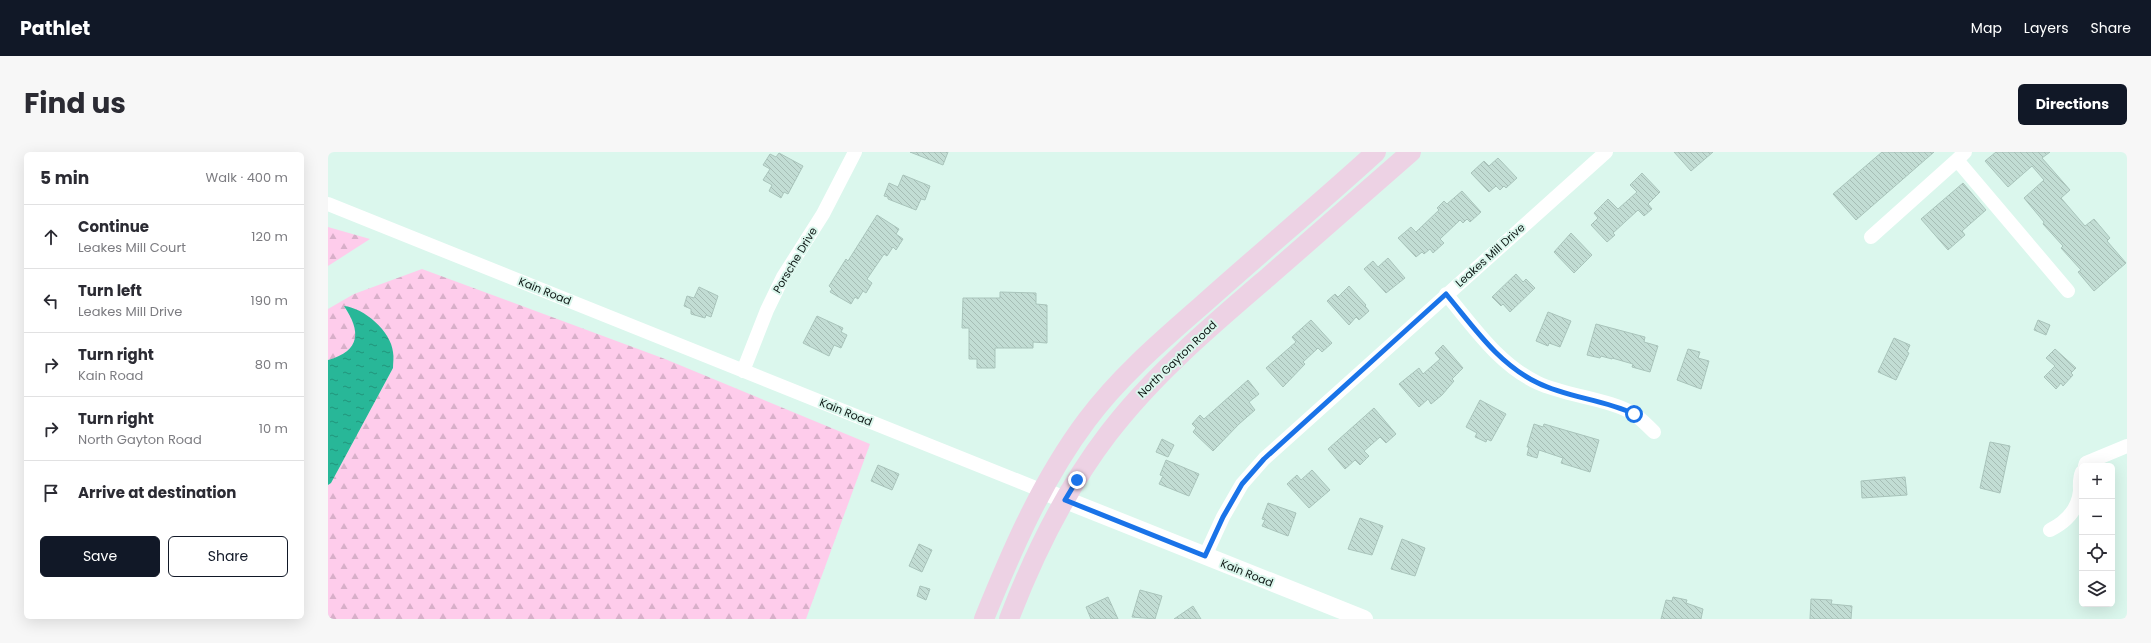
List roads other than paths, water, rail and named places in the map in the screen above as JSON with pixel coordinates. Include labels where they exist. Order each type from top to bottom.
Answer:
[{"type":"main road","name":"North Gayton Road","points":[[984,619],[1016,544],[1043,491],[1087,421],[1116,386],[1183,321],[1376,152]]},
{"type":"main road","name":"North Gayton Road","points":[[1009,619],[1031,567],[1065,500],[1107,435],[1148,387],[1213,325],[1411,152]]},
{"type":"street","name":"Porsche Drive","points":[[743,371],[767,310],[783,277],[823,214],[855,152]]},
{"type":"street","name":"Leakes Mill Drive","points":[[1205,556],[1234,497],[1242,484],[1264,459],[1446,294],[1606,152]]},
{"type":"street","points":[[1871,237],[1961,156],[2068,291]]},
{"type":"street","name":"Kain Road","points":[[328,204],[1364,619]]},
{"type":"street","points":[[1446,294],[1495,352],[1514,369],[1538,383],[1564,393],[1622,408],[1634,414],[1654,432]]},
{"type":"street","points":[[2086,463],[2127,446]]},
{"type":"street","points":[[2050,530],[2060,525],[2072,512],[2078,499],[2079,492]]},
{"type":"water","points":[[344,306],[360,311],[382,329],[391,344],[393,368],[331,483],[328,485],[328,360],[347,351],[352,346],[355,339],[355,332],[350,315]]}]
